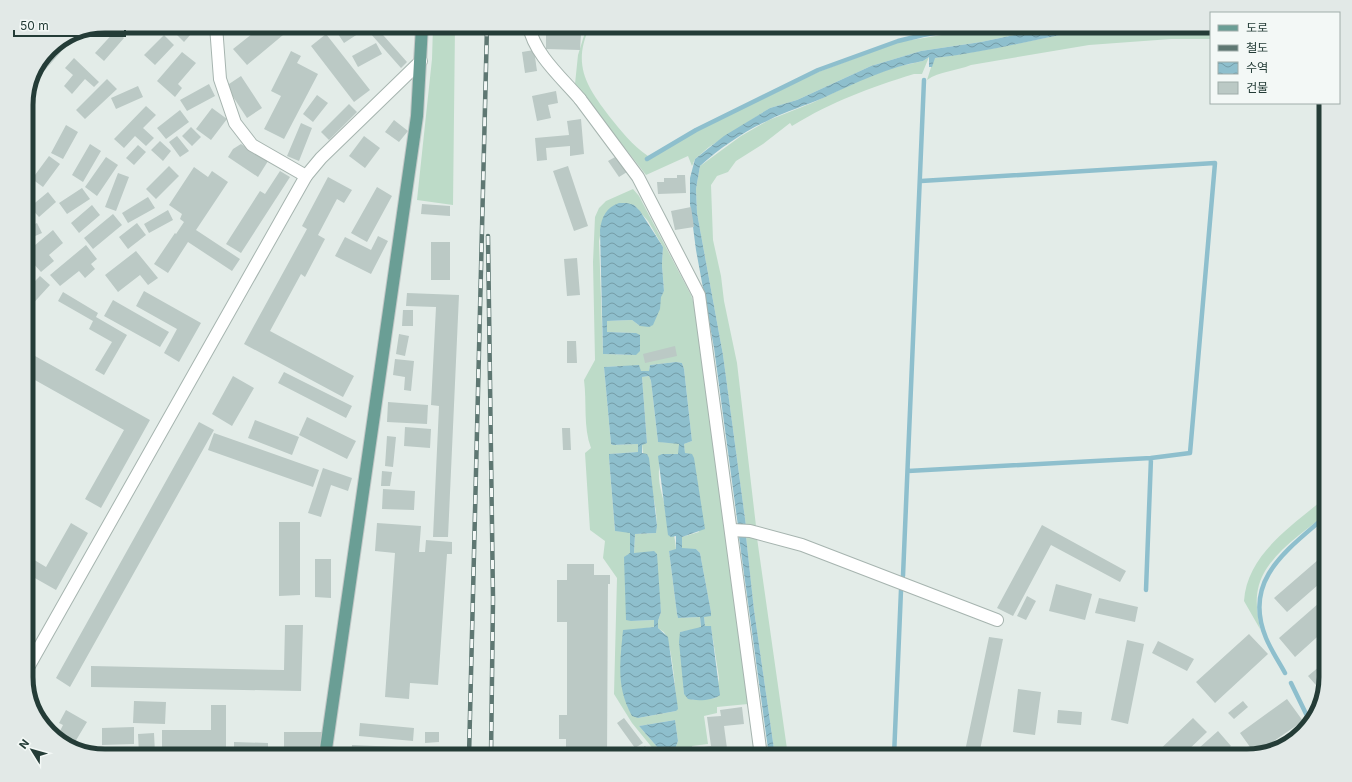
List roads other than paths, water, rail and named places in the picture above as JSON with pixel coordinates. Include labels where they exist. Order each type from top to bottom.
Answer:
[{"type":"main road","points":[[326,749],[417,116],[422,33]]},
{"type":"street","points":[[217,33],[220,79],[235,123],[252,145],[306,176]]},
{"type":"street","points":[[532,33],[536,44],[545,58],[580,99],[638,176],[699,295],[732,530],[760,749]]},
{"type":"street","points":[[33,659],[306,176],[321,158],[421,62]]},
{"type":"street","points":[[732,530],[750,532],[802,545],[997,620]]},
{"type":"water","points":[[1024,33],[1070,33],[935,58],[932,67],[929,67],[929,57],[923,61],[884,71],[760,124],[733,140],[700,166],[696,189],[697,213],[723,355],[746,526],[738,526],[714,348],[696,250],[690,204],[690,178],[695,159],[724,136],[770,108],[797,100],[871,66],[921,51],[981,42]]},
{"type":"water","points":[[619,203],[634,205],[640,211],[663,247],[662,265],[664,291],[661,297],[660,309],[653,325],[649,327],[640,326],[632,320],[607,321],[607,332],[636,333],[640,335],[640,351],[636,355],[603,354],[600,230],[605,213],[611,207]]},
{"type":"water","points":[[676,362],[682,363],[684,369],[692,441],[684,444],[685,453],[692,454],[694,458],[705,529],[682,537],[682,548],[696,549],[700,553],[711,612],[711,616],[704,617],[705,626],[711,626],[720,695],[709,699],[695,700],[688,699],[684,694],[679,642],[680,632],[701,627],[700,617],[678,618],[669,551],[676,549],[676,536],[671,537],[668,535],[658,456],[662,454],[678,454],[679,444],[658,442],[651,381],[649,376],[642,377],[647,443],[642,445],[642,453],[647,454],[649,458],[657,526],[656,533],[635,534],[634,553],[654,551],[657,554],[661,612],[658,621],[658,628],[668,637],[678,709],[676,711],[638,718],[632,716],[623,695],[621,685],[620,664],[623,630],[654,627],[654,620],[626,620],[624,557],[630,553],[630,533],[615,531],[609,454],[638,452],[638,444],[611,444],[604,367],[639,365],[641,371],[649,371],[650,365]]},
{"type":"water","points":[[746,536],[754,610],[774,749],[768,749],[739,537]]},
{"type":"water","points":[[675,720],[678,741],[675,749],[659,749],[639,726]]},
{"type":"waterway","points":[[647,159],[696,130],[818,70],[898,41],[923,35],[923,33]]},
{"type":"waterway","points":[[923,35],[934,33]]},
{"type":"waterway","points":[[903,576],[924,80]]},
{"type":"waterway","points":[[921,181],[1215,163],[1190,453],[1151,458]]},
{"type":"waterway","points":[[908,471],[1151,458],[1146,590]]},
{"type":"waterway","points":[[1285,673],[1266,638],[1260,618],[1260,599],[1264,583],[1272,568],[1297,541],[1319,522]]},
{"type":"waterway","points":[[894,749],[901,590]]},
{"type":"waterway","points":[[1291,683],[1307,716]]},
{"type":"railway","points":[[469,749],[487,33]]},
{"type":"railway","points":[[488,236],[493,599],[491,749]]}]
